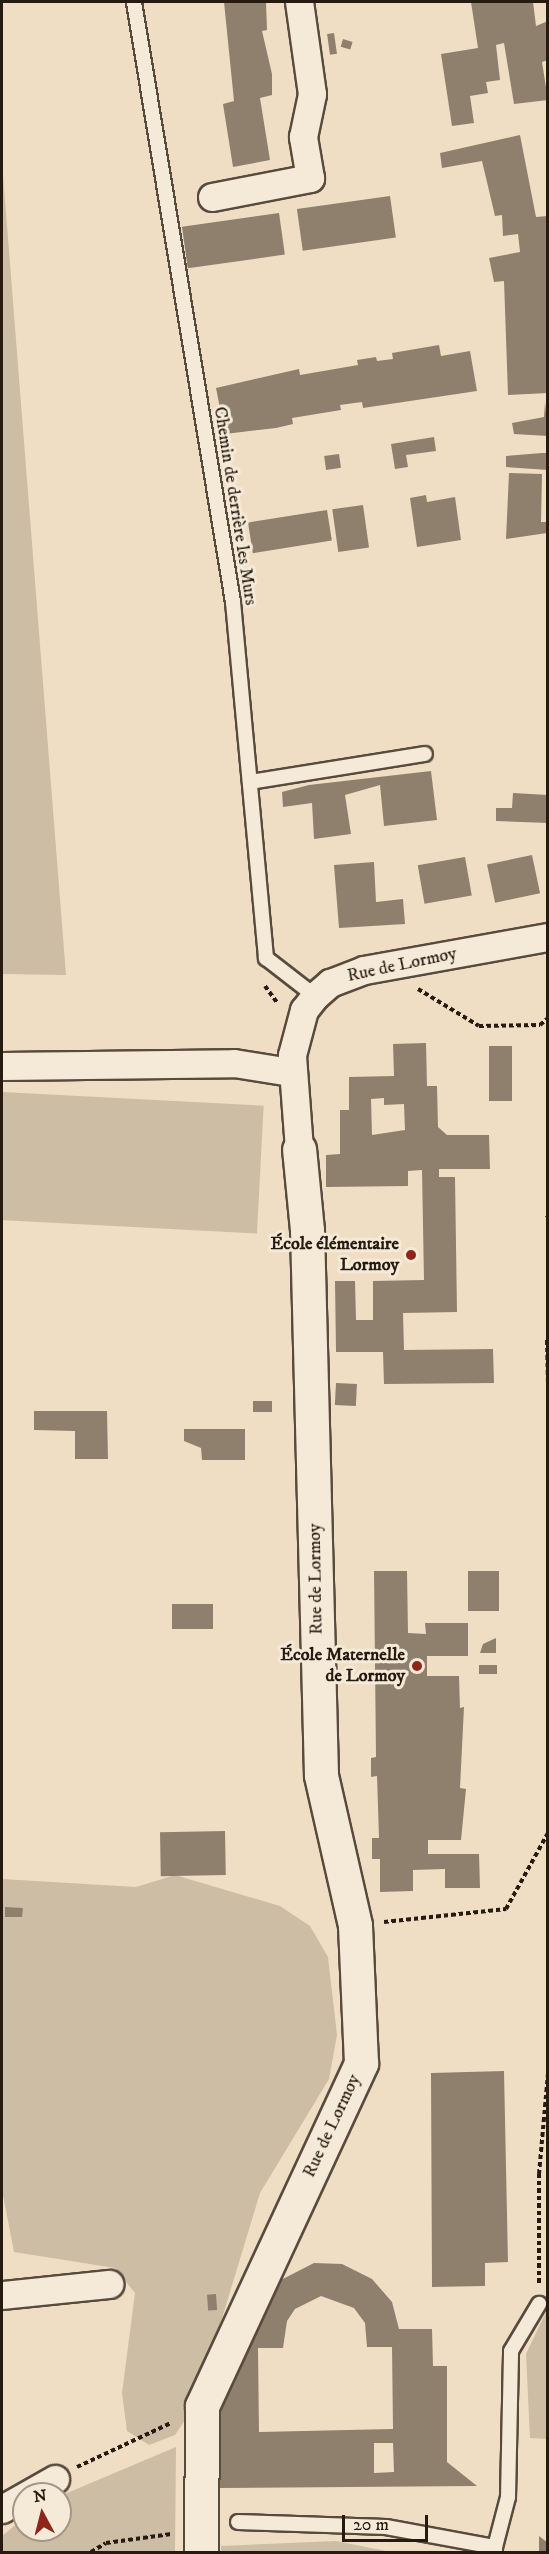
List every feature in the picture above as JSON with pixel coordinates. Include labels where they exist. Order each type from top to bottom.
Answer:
[{"type":"street","points":[[212,197],[310,178],[303,137],[312,94],[299,2]]},
{"type":"street","name":"Rue de Lormoy","points":[[201,2541],[202,2406],[361,2064],[355,1925],[321,1775],[307,1230],[290,1072],[298,1028],[315,996],[347,974],[548,937]]},
{"type":"street","points":[[2,1066],[234,1064],[290,1072]]},
{"type":"street","points":[[2,2295],[109,2284]]},
{"type":"street","points":[[2,2509],[55,2479]]},
{"type":"lane","name":"Chemin de derrière les Murs","points":[[134,2],[233,602],[266,958],[315,996]]},
{"type":"lane","points":[[250,782],[425,754]]},
{"type":"lane","points":[[238,2522],[386,2527],[495,2550],[508,2497],[511,2351],[538,2304]]},
{"type":"path","points":[[383,967],[478,1026],[540,1025],[548,1018]]},
{"type":"path","points":[[547,1340],[548,1383]]},
{"type":"path","points":[[355,1925],[506,1908],[548,1833]]},
{"type":"path","points":[[538,2304],[539,2174],[548,2074]]},
{"type":"path","points":[[55,2479],[202,2406]]},
{"type":"path","points":[[91,2553],[106,2543],[201,2541]]},
{"type":"shaded area","points":[[2,162],[66,975],[2,974]]},
{"type":"shaded area","points":[[2,1092],[264,1106],[257,1234],[2,1220]]},
{"type":"shaded area","points":[[175,1875],[280,1906],[310,1926],[328,1957],[337,2035],[329,2079],[260,2193],[196,2404],[175,2435],[149,2445],[127,2431],[122,2393],[135,2293],[115,2268],[14,2252],[2,2190],[2,1879],[136,1887]]},
{"type":"shaded area","points":[[547,2310],[547,2439],[530,2438],[526,2354]]},
{"type":"shaded area","points":[[176,2447],[175,2552],[2,2552],[2,2536],[12,2528],[12,2542],[72,2542],[72,2491]]},
{"type":"shaded area","points":[[336,2541],[391,2552],[221,2552],[221,2546]]},
{"type":"building","points":[[224,2],[266,2],[267,30],[262,31],[272,74],[272,95],[260,98],[270,160],[233,167],[223,104],[234,101]]},
{"type":"building","points":[[471,2],[533,2],[536,26],[548,21],[548,60],[542,62],[548,100],[514,104],[504,43],[496,45],[500,80],[486,82],[488,93],[470,96],[474,123],[452,126],[441,54],[478,48]]},
{"type":"building","points":[[334,33],[337,54],[330,55],[327,34]]},
{"type":"building","points":[[343,39],[353,42],[350,50],[341,47]]},
{"type":"building","points":[[520,135],[536,217],[548,216],[548,393],[508,395],[504,281],[494,282],[489,258],[520,252],[518,234],[503,236],[502,215],[495,216],[482,161],[442,168],[440,153]]},
{"type":"building","points":[[390,196],[396,238],[303,251],[297,209]]},
{"type":"building","points":[[279,213],[285,255],[188,268],[182,227]]},
{"type":"building","points":[[439,345],[441,356],[470,351],[477,391],[363,408],[362,402],[340,405],[341,410],[292,418],[293,424],[225,434],[216,388],[299,369],[300,375],[358,365],[357,360],[376,357],[377,361],[393,359],[392,353]]},
{"type":"building","points":[[545,402],[548,436],[514,434],[512,423],[544,417]]},
{"type":"building","points":[[434,437],[436,451],[406,455],[408,467],[395,469],[391,444]]},
{"type":"building","points":[[548,453],[548,470],[506,467],[506,456]]},
{"type":"building","points":[[339,454],[341,468],[326,470],[324,456]]},
{"type":"building","points":[[509,473],[542,474],[541,522],[547,522],[547,533],[506,539]]},
{"type":"building","points":[[426,495],[427,502],[455,497],[461,540],[417,547],[410,498]]},
{"type":"building","points":[[363,505],[369,548],[338,552],[332,509]]},
{"type":"building","points":[[327,510],[332,541],[253,553],[248,523]]},
{"type":"building","points":[[431,771],[437,820],[384,826],[380,785],[345,795],[351,834],[314,839],[312,803],[283,807],[282,792],[309,785]]},
{"type":"building","points":[[513,793],[548,795],[548,823],[496,821],[496,808],[512,808]]},
{"type":"building","points":[[532,855],[540,893],[495,903],[487,865]]},
{"type":"building","points":[[465,857],[472,895],[425,904],[418,865]]},
{"type":"building","points":[[374,862],[376,902],[403,899],[405,924],[339,928],[334,865]]},
{"type":"building","points":[[426,1043],[427,1086],[437,1086],[438,1127],[447,1135],[489,1135],[490,1169],[439,1169],[439,1177],[455,1177],[457,1312],[403,1313],[404,1350],[493,1349],[494,1383],[384,1384],[383,1352],[336,1352],[335,1281],[355,1281],[356,1320],[373,1320],[373,1281],[424,1280],[422,1170],[408,1171],[408,1186],[326,1187],[326,1155],[340,1154],[340,1110],[349,1110],[349,1077],[394,1076],[393,1044]],"holes":[[[384,1098],[384,1105],[404,1104],[405,1130],[372,1135],[371,1099]]]},
{"type":"building","points":[[489,1046],[512,1046],[512,1101],[489,1101]]},
{"type":"building","points":[[336,1383],[357,1384],[356,1406],[335,1405]]},
{"type":"building","points":[[253,1401],[272,1401],[272,1412],[253,1412]]},
{"type":"building","points":[[34,1411],[107,1411],[108,1459],[75,1459],[75,1431],[34,1430]]},
{"type":"building","points":[[184,1429],[245,1429],[245,1460],[202,1460],[201,1448],[184,1441]]},
{"type":"building","points":[[374,1571],[407,1571],[408,1633],[426,1634],[425,1623],[468,1623],[468,1656],[427,1656],[427,1676],[459,1676],[460,1708],[464,1707],[460,1788],[466,1789],[461,1840],[428,1840],[428,1854],[479,1854],[480,1888],[445,1888],[445,1869],[413,1870],[413,1891],[380,1892],[380,1859],[372,1859],[372,1838],[379,1838],[377,1776],[371,1777],[371,1758],[376,1757]]},
{"type":"building","points":[[468,1571],[499,1571],[499,1611],[468,1611]]},
{"type":"building","points":[[172,1604],[213,1604],[213,1629],[172,1629]]},
{"type":"building","points":[[496,1638],[496,1653],[480,1653],[483,1644]]},
{"type":"building","points":[[479,1665],[497,1665],[497,1674],[479,1674]]},
{"type":"building","points":[[225,1831],[226,1875],[161,1876],[160,1832]]},
{"type":"building","points":[[5,1907],[23,1908],[22,1917],[5,1917]]},
{"type":"building","points":[[504,2071],[508,2262],[485,2263],[485,2286],[432,2287],[431,2073]]},
{"type":"building","points":[[314,2263],[342,2264],[372,2279],[392,2302],[399,2329],[432,2329],[433,2366],[447,2366],[447,2462],[477,2486],[219,2488],[218,2396],[273,2284]],"holes":[[[321,2296],[354,2308],[365,2323],[367,2347],[392,2347],[393,2429],[259,2432],[258,2348],[283,2348],[287,2321],[295,2309]],[[374,2443],[393,2443],[394,2472],[374,2473]]]},
{"type":"building","points":[[216,2294],[217,2310],[208,2311],[207,2295]]},
{"type":"building","points":[[539,2536],[548,2543],[548,2552],[539,2551]]},
{"type":"place","name":"École élémentaire Lormoy","points":[[411,1255]]},
{"type":"place","name":"École Maternelle de Lormoy","points":[[417,1666]]}]
